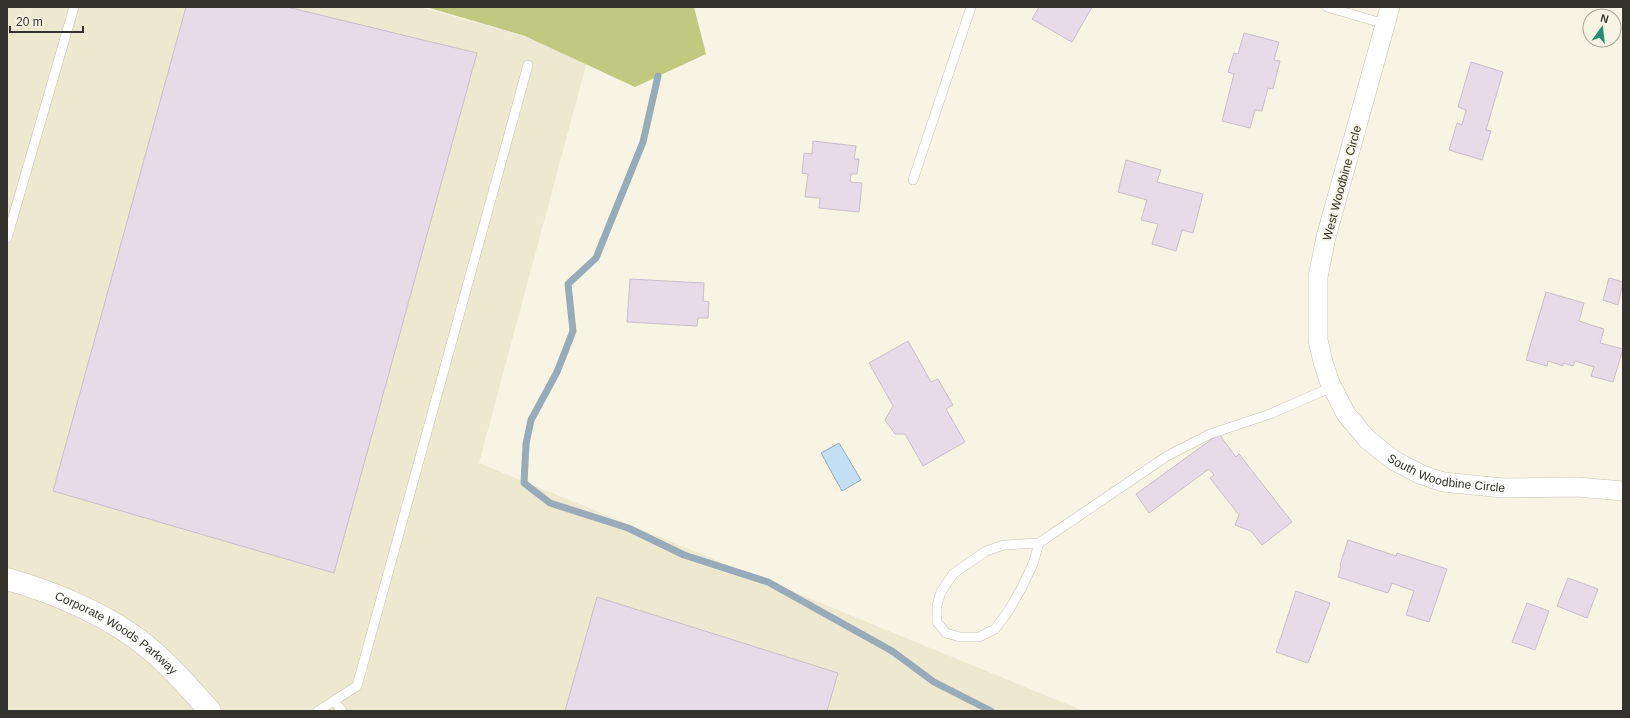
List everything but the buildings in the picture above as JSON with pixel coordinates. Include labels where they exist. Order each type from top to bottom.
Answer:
[{"type":"street","name":"West Woodbine Circle","points":[[1322,362],[1318,340],[1318,277],[1326,238],[1388,16]]},
{"type":"street","name":"South Woodbine Circle","points":[[1322,362],[1332,387],[1346,414],[1367,439],[1393,460],[1422,475],[1443,482],[1502,488],[1577,487],[1623,490]]},
{"type":"street","name":"Corporate Woods Parkway","points":[[7,579],[34,587],[81,607],[126,632],[150,649],[178,675],[206,710]]},
{"type":"lane","points":[[7,238],[74,7]]},
{"type":"lane","points":[[913,180],[971,7]]},
{"type":"lane","points":[[1327,7],[1388,16]]},
{"type":"lane","points":[[318,711],[357,686],[528,65]]},
{"type":"lane","points":[[1038,543],[1033,564],[1021,589],[1010,610],[995,628],[979,637],[960,637],[946,632],[937,622],[936,605],[941,592],[953,574],[986,551],[1004,545],[1038,543],[1173,453],[1210,434],[1270,414],[1332,387]]},
{"type":"lane","points":[[334,701],[342,711]]},
{"type":"shaded area","points":[[7,7],[420,7],[589,54],[479,463],[1084,711],[7,711]]},
{"type":"green space","points":[[426,7],[694,7],[706,54],[635,87],[525,36]]},
{"type":"water","points":[[839,443],[861,480],[842,491],[821,453]]},
{"type":"waterway","points":[[658,76],[643,142],[596,258],[568,284],[573,331],[557,372],[531,420],[526,444],[524,483],[550,503],[628,528],[684,555],[768,582],[892,651],[934,682],[991,711]]}]
